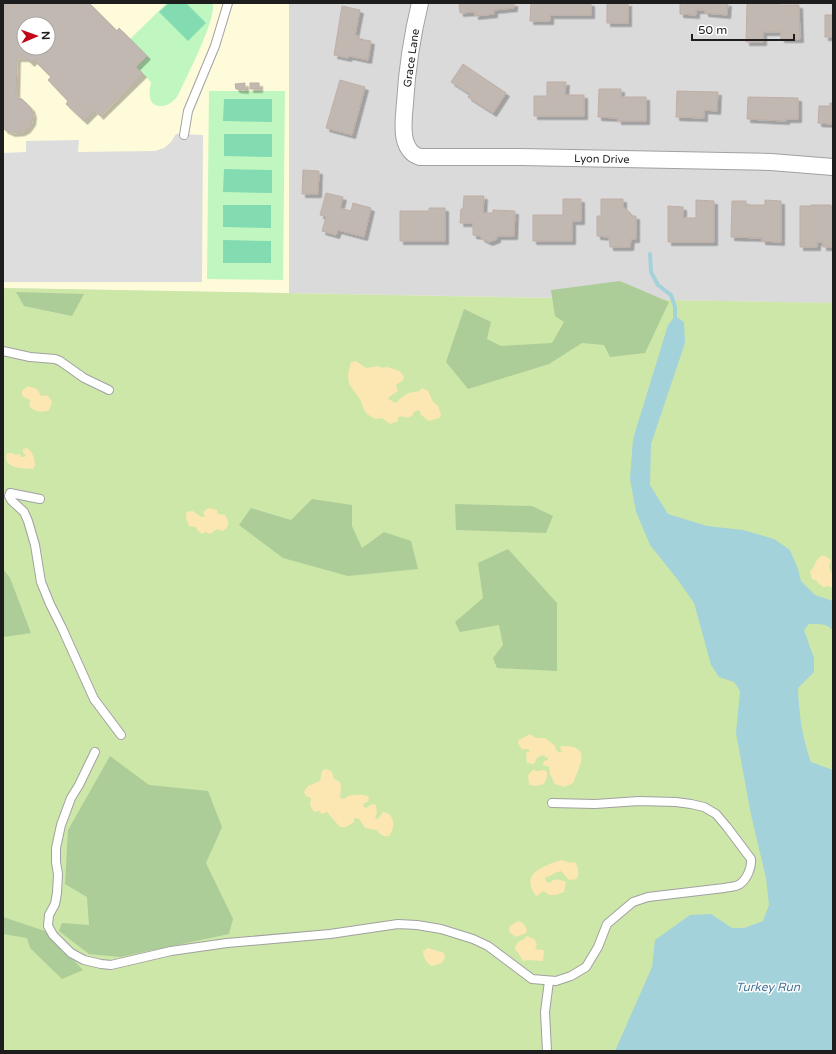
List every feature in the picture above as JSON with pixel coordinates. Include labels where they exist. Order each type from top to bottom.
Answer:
[{"type":"street","name":"Grace Lane","points":[[404,114],[409,60],[420,3]]},
{"type":"street","name":"Lyon Drive","points":[[404,114],[405,139],[409,150],[415,156],[420,157],[437,156],[748,161],[833,167]]},
{"type":"lane","points":[[184,135],[188,110],[215,46],[228,3]]},
{"type":"lane","points":[[3,351],[30,357],[55,359],[84,378],[109,390]]},
{"type":"lane","points":[[40,499],[15,493],[10,493],[9,496],[11,500],[24,512],[28,521],[35,545],[41,582],[87,686],[94,699],[121,735]]},
{"type":"lane","points":[[95,752],[65,812],[56,848],[58,874],[57,893],[55,904],[49,915],[48,926],[53,935],[71,953],[84,960],[101,964],[111,965],[171,951],[227,943],[330,934],[398,924],[417,925],[441,929],[473,939],[488,946],[532,979],[549,981],[563,979],[586,967],[598,947],[607,924],[633,902],[648,897],[724,888],[740,884],[744,880],[752,863],[751,859],[727,826],[716,814],[704,807],[676,802],[639,801],[595,804],[552,803]]},
{"type":"lane","points":[[547,1051],[545,1012],[549,981]]},
{"type":"shaded area","points":[[3,3],[289,3],[289,293],[3,288]]},
{"type":"shaded area","points":[[289,3],[833,3],[833,303],[289,293]]},
{"type":"shaded area","points":[[176,134],[203,135],[202,282],[3,282],[3,153],[26,152],[26,141],[79,140],[78,152],[155,151],[164,148],[171,142]]},
{"type":"green space","points":[[167,3],[213,3],[213,11],[201,47],[177,96],[165,106],[157,106],[150,98],[151,82],[136,67],[130,39]]},
{"type":"green space","points":[[169,3],[186,3],[206,23],[188,41],[159,12]]},
{"type":"green space","points":[[209,91],[285,91],[283,280],[207,279]]},
{"type":"green space","points":[[224,99],[272,99],[272,122],[223,121]]},
{"type":"green space","points":[[224,134],[272,134],[272,157],[224,156]]},
{"type":"green space","points":[[224,169],[272,170],[272,193],[223,192]]},
{"type":"green space","points":[[223,205],[271,205],[271,228],[223,227]]},
{"type":"green space","points":[[223,240],[271,241],[271,263],[223,263]]},
{"type":"green space","points":[[620,281],[669,302],[645,353],[610,357],[604,345],[582,343],[549,364],[468,389],[446,362],[464,309],[491,322],[487,339],[501,346],[552,343],[564,322],[555,316],[551,290]]},
{"type":"green space","points":[[3,288],[833,303],[833,1051],[3,1051]]},
{"type":"green space","points":[[16,292],[84,294],[72,316],[24,306]]},
{"type":"green space","points":[[312,499],[352,505],[352,526],[362,548],[384,532],[411,541],[418,569],[348,576],[283,558],[239,525],[251,508],[291,520]]},
{"type":"green space","points":[[455,504],[532,506],[553,516],[546,533],[456,530]]},
{"type":"green space","points":[[508,549],[557,603],[557,671],[497,668],[493,658],[503,645],[499,625],[460,632],[455,622],[483,598],[478,563]]},
{"type":"green space","points":[[3,569],[10,578],[31,633],[3,637]]},
{"type":"green space","points":[[110,756],[149,785],[208,791],[222,827],[206,863],[233,919],[229,934],[120,957],[89,954],[59,931],[62,923],[89,925],[87,897],[65,884],[68,830]]},
{"type":"green space","points":[[3,917],[45,931],[83,970],[62,979],[30,948],[27,938],[3,934]]},
{"type":"sand","points":[[356,361],[366,368],[379,366],[382,368],[387,367],[400,371],[404,377],[403,380],[396,385],[398,391],[388,399],[396,403],[406,394],[418,392],[422,388],[428,391],[433,402],[438,406],[441,415],[439,418],[429,421],[421,415],[420,411],[417,410],[410,417],[400,416],[398,421],[390,424],[382,418],[375,419],[367,414],[360,399],[349,384],[348,374],[351,362]]},
{"type":"sand","points":[[28,386],[37,389],[41,396],[49,397],[52,402],[49,410],[33,410],[29,406],[30,400],[22,396],[22,391]]},
{"type":"sand","points":[[27,448],[34,458],[35,466],[33,469],[14,467],[7,462],[7,453],[16,455],[20,454],[21,457],[25,457],[23,449]]},
{"type":"sand","points":[[208,508],[217,510],[218,514],[225,515],[228,524],[223,531],[217,529],[210,534],[205,532],[202,534],[196,527],[189,526],[186,518],[186,512],[193,511],[201,517],[205,516],[203,512]]},
{"type":"sand","points":[[821,556],[825,556],[831,560],[829,566],[831,573],[833,573],[833,588],[828,586],[823,587],[816,580],[812,579],[810,572],[817,559]]},
{"type":"sand","points":[[530,734],[536,738],[545,738],[555,746],[556,750],[560,753],[562,751],[560,749],[561,746],[577,749],[581,753],[581,763],[573,783],[564,787],[555,784],[550,774],[549,767],[543,765],[544,761],[548,760],[548,758],[542,755],[537,758],[534,764],[527,763],[526,753],[530,751],[528,749],[522,749],[518,743],[519,740]]},
{"type":"sand","points":[[325,769],[332,772],[334,779],[340,782],[340,798],[344,799],[348,796],[355,795],[367,796],[369,798],[368,802],[364,803],[363,806],[366,808],[373,804],[376,805],[377,812],[375,818],[378,819],[383,812],[390,815],[393,821],[393,829],[389,836],[382,835],[377,830],[365,828],[357,818],[354,818],[354,822],[346,827],[340,827],[327,812],[322,814],[319,811],[314,812],[310,805],[311,798],[306,796],[304,792],[308,786],[320,781],[322,771]]},
{"type":"sand","points":[[533,770],[544,770],[547,772],[547,777],[544,784],[536,786],[529,785],[528,775]]},
{"type":"sand","points":[[561,860],[571,863],[575,862],[578,870],[577,879],[569,880],[561,871],[557,872],[546,877],[545,879],[549,883],[553,880],[561,880],[566,882],[564,892],[556,895],[549,895],[542,892],[536,896],[531,888],[530,882],[532,876],[541,868]]},
{"type":"sand","points":[[518,921],[523,923],[527,930],[526,933],[516,937],[510,933],[509,929],[510,926]]},
{"type":"sand","points":[[527,936],[534,939],[537,944],[535,949],[544,951],[543,961],[524,961],[515,950],[515,947],[519,941],[523,940]]},
{"type":"sand","points":[[428,948],[444,953],[445,957],[442,963],[431,966],[428,963],[424,957],[423,951]]},
{"type":"water","name":"Turkey Run","points":[[675,316],[684,322],[685,343],[651,444],[650,485],[668,514],[707,526],[743,530],[774,539],[790,550],[801,581],[815,595],[833,601],[833,631],[831,628],[822,624],[809,624],[804,630],[814,658],[814,672],[798,688],[799,707],[805,744],[811,762],[833,770],[833,1051],[615,1051],[652,967],[655,940],[690,915],[711,914],[732,928],[744,928],[763,921],[769,905],[766,878],[751,815],[736,733],[740,691],[734,682],[719,677],[711,665],[694,603],[650,545],[636,512],[630,479],[633,439],[668,325]]},
{"type":"building","points":[[3,3],[89,3],[117,31],[119,28],[147,56],[136,67],[143,74],[100,116],[95,110],[84,121],[66,104],[68,101],[48,80],[51,77],[34,60],[31,63],[26,58],[17,58],[16,98],[22,99],[31,108],[33,115],[32,122],[27,129],[22,132],[12,133],[3,128]]},
{"type":"building","points":[[459,3],[514,3],[514,8],[494,10],[494,14],[475,16],[475,12],[460,13]]},
{"type":"building","points":[[531,3],[591,3],[591,15],[550,15],[550,21],[530,21]]},
{"type":"building","points":[[607,3],[628,3],[628,23],[607,23]]},
{"type":"building","points":[[680,3],[728,3],[727,15],[705,13],[705,10],[696,10],[696,15],[680,14]]},
{"type":"building","points":[[747,3],[799,5],[800,39],[781,39],[781,32],[763,32],[763,42],[746,42]]},
{"type":"building","points":[[342,6],[360,10],[355,35],[359,36],[358,39],[371,41],[368,60],[334,55]]},
{"type":"building","points":[[825,15],[833,15],[833,37],[825,37]]},
{"type":"building","points":[[463,64],[506,93],[493,113],[468,97],[470,94],[451,82]]},
{"type":"building","points":[[340,80],[365,87],[352,135],[326,128]]},
{"type":"building","points":[[547,82],[566,82],[565,95],[584,95],[584,116],[534,116],[534,96],[547,96]]},
{"type":"building","points":[[245,83],[245,90],[236,89],[235,84]]},
{"type":"building","points":[[250,83],[259,83],[259,89],[250,89]]},
{"type":"building","points":[[599,89],[621,89],[621,97],[646,97],[646,121],[618,121],[618,118],[598,117]]},
{"type":"building","points":[[677,91],[718,92],[717,111],[704,110],[704,118],[676,117]]},
{"type":"building","points":[[748,97],[798,98],[798,119],[786,119],[786,121],[747,119]]},
{"type":"building","points":[[830,103],[833,103],[833,124],[818,123],[819,106],[830,106]]},
{"type":"building","points":[[303,170],[319,171],[318,194],[302,194]]},
{"type":"building","points":[[326,193],[343,197],[340,208],[351,211],[353,203],[371,208],[364,237],[338,230],[336,235],[322,231],[326,217],[320,215]]},
{"type":"building","points":[[464,196],[484,196],[483,213],[493,213],[493,210],[515,211],[514,236],[497,236],[497,239],[489,242],[481,238],[481,236],[473,235],[473,223],[460,223]]},
{"type":"building","points":[[563,199],[581,199],[581,221],[572,221],[572,241],[533,241],[533,215],[563,215]]},
{"type":"building","points":[[601,199],[623,199],[623,209],[625,208],[632,215],[631,216],[636,216],[636,239],[631,239],[630,247],[610,247],[609,237],[597,236],[597,216],[601,216]]},
{"type":"building","points":[[696,200],[714,201],[714,242],[668,242],[668,206],[683,207],[683,218],[696,218]]},
{"type":"building","points":[[765,200],[781,201],[781,242],[762,241],[762,238],[731,237],[732,201],[746,201],[746,205],[765,205]]},
{"type":"building","points":[[800,206],[833,206],[833,247],[823,247],[823,242],[817,242],[817,247],[800,247]]},
{"type":"building","points":[[429,208],[445,208],[445,241],[400,241],[400,211],[429,211]]},
{"type":"waterway","name":"Turkey Run","points":[[650,254],[651,272],[658,285],[671,295],[675,307],[675,316]]}]
